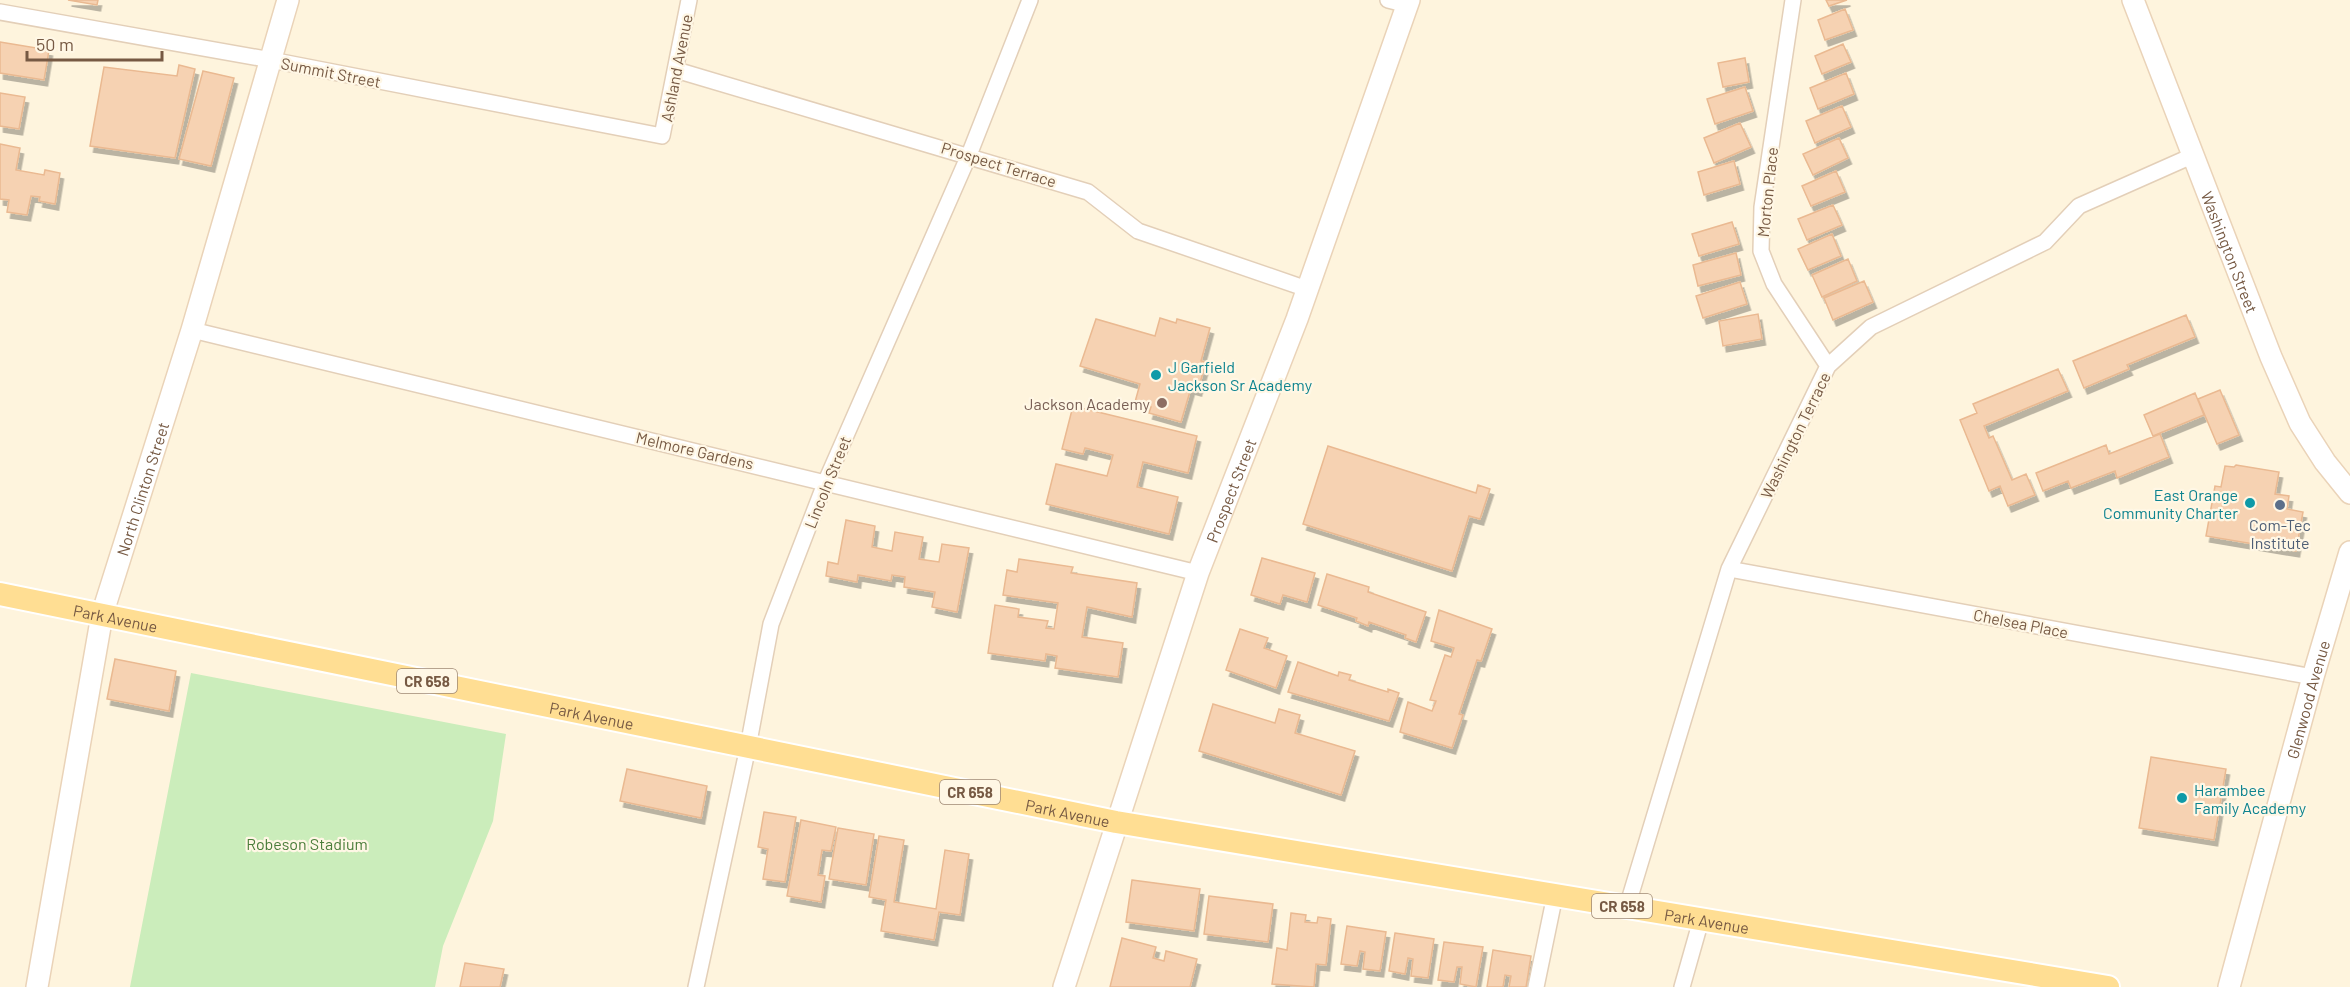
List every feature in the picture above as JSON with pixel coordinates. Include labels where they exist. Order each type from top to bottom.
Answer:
[{"type":"main road","name":"Park Avenue","points":[[0,594],[1116,822],[2108,987]]},
{"type":"street","name":"North Clinton Street","points":[[37,987],[102,615],[192,330],[288,0]]},
{"type":"street","name":"Ashland Avenue","points":[[662,136],[689,0]]},
{"type":"street","name":"Lincoln Street","points":[[696,987],[748,747],[771,624],[826,481],[969,155],[1030,0]]},
{"type":"street","name":"Morton Place","points":[[1793,0],[1762,207],[1761,251],[1774,284],[1828,366]]},
{"type":"street","name":"Washington Street","points":[[2133,0],[2271,357],[2300,423],[2325,462],[2350,493]]},
{"type":"street","name":"Prospect Street","points":[[1064,987],[1198,573],[1307,289],[1402,2]]},
{"type":"street","name":"Summit Street","points":[[0,12],[270,60],[662,136]]},
{"type":"street","name":"Prospect Terrace","points":[[676,70],[1089,192],[1138,231],[1307,289]]},
{"type":"street","name":"Washington Terrace","points":[[1627,907],[1730,569],[1828,366],[1871,327],[2045,242],[2079,206],[2194,155]]},
{"type":"street","name":"Melmore Gardens","points":[[192,330],[826,481],[1198,573]]},
{"type":"street","name":"Glenwood Avenue","points":[[2229,987],[2313,677],[2350,552]]},
{"type":"street","name":"Chelsea Place","points":[[1730,569],[2313,677]]},
{"type":"street","points":[[1536,987],[1555,895]]},
{"type":"street","points":[[1682,987],[1701,920]]},
{"type":"green space","name":"Robeson Stadium","points":[[191,673],[506,734],[493,821],[443,946],[435,987],[130,987]]},
{"type":"building","points":[[68,0],[98,0],[97,5]]},
{"type":"building","points":[[1826,0],[1847,0],[1829,6]]},
{"type":"building","points":[[1845,9],[1853,30],[1825,40],[1818,20]]},
{"type":"building","points":[[0,42],[49,50],[44,80],[0,73]]},
{"type":"building","points":[[1843,44],[1851,62],[1822,74],[1815,56]]},
{"type":"building","points":[[1745,58],[1749,82],[1723,87],[1718,63]]},
{"type":"building","points":[[179,65],[195,69],[175,158],[90,146],[104,67],[177,76]]},
{"type":"building","points":[[203,71],[234,78],[211,166],[179,159]]},
{"type":"building","points":[[1846,73],[1854,94],[1818,109],[1810,88]]},
{"type":"building","points":[[1745,87],[1753,111],[1715,124],[1707,99]]},
{"type":"building","points":[[0,93],[25,97],[19,129],[0,126]]},
{"type":"building","points":[[1842,106],[1851,127],[1815,143],[1806,121]]},
{"type":"building","points":[[1740,123],[1751,147],[1714,163],[1704,138]]},
{"type":"building","points":[[1839,138],[1848,158],[1813,175],[1803,154]]},
{"type":"building","points":[[0,144],[20,148],[16,170],[44,175],[45,170],[60,173],[55,204],[39,201],[40,197],[31,196],[27,215],[7,212],[9,200],[0,199]]},
{"type":"building","points":[[1734,161],[1740,184],[1704,195],[1698,172]]},
{"type":"building","points":[[1836,171],[1845,192],[1811,206],[1802,186]]},
{"type":"building","points":[[1833,205],[1842,225],[1807,240],[1798,219]]},
{"type":"building","points":[[1732,222],[1739,244],[1699,256],[1692,234]]},
{"type":"building","points":[[1832,234],[1841,256],[1808,270],[1798,249]]},
{"type":"building","points":[[1736,253],[1741,275],[1698,286],[1693,265]]},
{"type":"building","points":[[1848,259],[1857,281],[1822,297],[1812,275]]},
{"type":"building","points":[[1864,281],[1873,302],[1833,320],[1824,298]]},
{"type":"building","points":[[1740,282],[1747,304],[1703,318],[1696,296]]},
{"type":"building","points":[[1758,314],[1762,339],[1723,346],[1719,321]]},
{"type":"building","points":[[2186,315],[2195,337],[2127,365],[2129,369],[2084,388],[2073,361]]},
{"type":"building","name":"J Garfield Jackson Sr Academy","points":[[1160,318],[1176,323],[1177,319],[1210,328],[1201,361],[1206,362],[1198,390],[1191,388],[1181,422],[1149,413],[1151,407],[1135,402],[1140,384],[1080,366],[1096,319],[1155,336]]},
{"type":"building","points":[[2058,369],[2068,391],[1984,426],[1989,438],[1993,436],[2012,480],[2026,474],[2035,495],[2008,506],[2000,486],[1989,491],[1960,420],[1977,413],[1973,404]]},
{"type":"building","points":[[2220,390],[2239,435],[2217,444],[2198,399]]},
{"type":"building","points":[[2195,393],[2204,415],[2153,436],[2144,415]]},
{"type":"building","points":[[1073,406],[1197,436],[1188,473],[1143,462],[1137,487],[1178,497],[1169,534],[1046,504],[1056,464],[1107,476],[1113,455],[1085,448],[1083,454],[1062,449]]},
{"type":"building","points":[[2160,434],[2169,457],[2117,478],[2115,471],[2071,488],[2068,481],[2043,491],[2036,473],[2106,445],[2109,454]]},
{"type":"building","points":[[1328,446],[1476,493],[1478,485],[1490,489],[1480,519],[1469,516],[1452,571],[1303,524]]},
{"type":"building","name":"East Orange Community Charter","points":[[2236,465],[2279,472],[2275,494],[2289,496],[2287,509],[2303,512],[2296,551],[2206,536],[2215,486],[2221,487],[2225,466],[2234,467]]},
{"type":"building","points":[[846,520],[875,526],[872,547],[892,551],[895,532],[923,537],[919,559],[939,562],[942,544],[969,548],[957,612],[932,607],[935,592],[904,587],[905,577],[892,575],[891,581],[858,575],[857,582],[826,576],[828,562],[838,564]]},
{"type":"building","points":[[1262,558],[1315,573],[1307,602],[1283,595],[1280,604],[1251,595]]},
{"type":"building","points":[[1019,559],[1073,567],[1071,573],[1137,583],[1132,617],[1087,607],[1082,637],[1123,643],[1118,677],[1055,668],[1057,656],[1046,654],[1045,661],[988,653],[995,605],[1019,609],[1018,617],[1048,621],[1046,628],[1054,629],[1058,603],[1003,595],[1007,570],[1017,572]]},
{"type":"building","points":[[1327,574],[1369,587],[1368,592],[1426,612],[1416,642],[1405,638],[1406,635],[1369,622],[1368,626],[1356,621],[1357,618],[1318,605]]},
{"type":"building","points":[[1439,610],[1492,629],[1481,661],[1477,660],[1459,714],[1463,715],[1452,748],[1400,732],[1408,702],[1432,711],[1436,701],[1430,700],[1445,655],[1451,657],[1454,648],[1431,641]]},
{"type":"building","points":[[1240,629],[1268,638],[1264,648],[1287,656],[1276,688],[1226,670]]},
{"type":"building","points":[[115,659],[176,671],[169,711],[107,699]]},
{"type":"building","points":[[1298,662],[1338,676],[1339,672],[1351,675],[1349,680],[1388,692],[1388,689],[1399,693],[1389,721],[1288,692]]},
{"type":"building","points":[[1213,704],[1275,723],[1279,709],[1300,715],[1295,733],[1355,751],[1341,795],[1199,751]]},
{"type":"building","name":"Harambee Family Academy","points":[[2151,757],[2226,769],[2214,840],[2139,828]]},
{"type":"building","points":[[627,769],[707,786],[701,818],[620,801]]},
{"type":"building","points":[[764,812],[796,817],[785,882],[763,879],[768,849],[758,847]]},
{"type":"building","points":[[801,820],[836,827],[831,851],[822,850],[818,875],[825,876],[821,902],[787,896]]},
{"type":"building","points":[[838,828],[874,834],[866,885],[829,879]]},
{"type":"building","points":[[879,836],[904,840],[894,902],[936,909],[945,850],[969,854],[960,915],[939,912],[934,940],[881,931],[886,900],[869,897]]},
{"type":"building","points":[[1132,880],[1200,889],[1194,931],[1126,922]]},
{"type":"building","points":[[1209,896],[1273,904],[1268,942],[1204,934]]},
{"type":"building","points":[[1291,913],[1306,915],[1305,922],[1317,923],[1318,917],[1331,919],[1326,965],[1316,964],[1314,987],[1272,984],[1277,948],[1287,950]]},
{"type":"building","points":[[1347,926],[1386,932],[1380,971],[1363,969],[1365,952],[1360,951],[1357,966],[1341,964]]},
{"type":"building","points":[[1395,933],[1434,939],[1428,978],[1411,976],[1413,959],[1408,958],[1405,974],[1389,971]]},
{"type":"building","points":[[1122,938],[1156,947],[1153,958],[1164,961],[1166,951],[1197,959],[1190,987],[1110,987]]},
{"type":"building","points":[[1444,942],[1483,947],[1476,987],[1460,984],[1462,967],[1457,967],[1454,982],[1438,980]]},
{"type":"building","points":[[1493,950],[1531,956],[1526,987],[1509,987],[1511,976],[1505,975],[1503,987],[1487,987]]},
{"type":"building","points":[[465,963],[504,969],[500,987],[460,987]]},
{"type":"place","name":"J Garfield Jackson Sr Academy","points":[[1156,375]]},
{"type":"place","name":"Jackson Academy","points":[[1162,403]]},
{"type":"place","name":"East Orange Community Charter","points":[[2250,503]]},
{"type":"place","name":"Com-Tec Institute","points":[[2280,505]]},
{"type":"place","name":"Harambee Family Academy","points":[[2182,798]]}]
